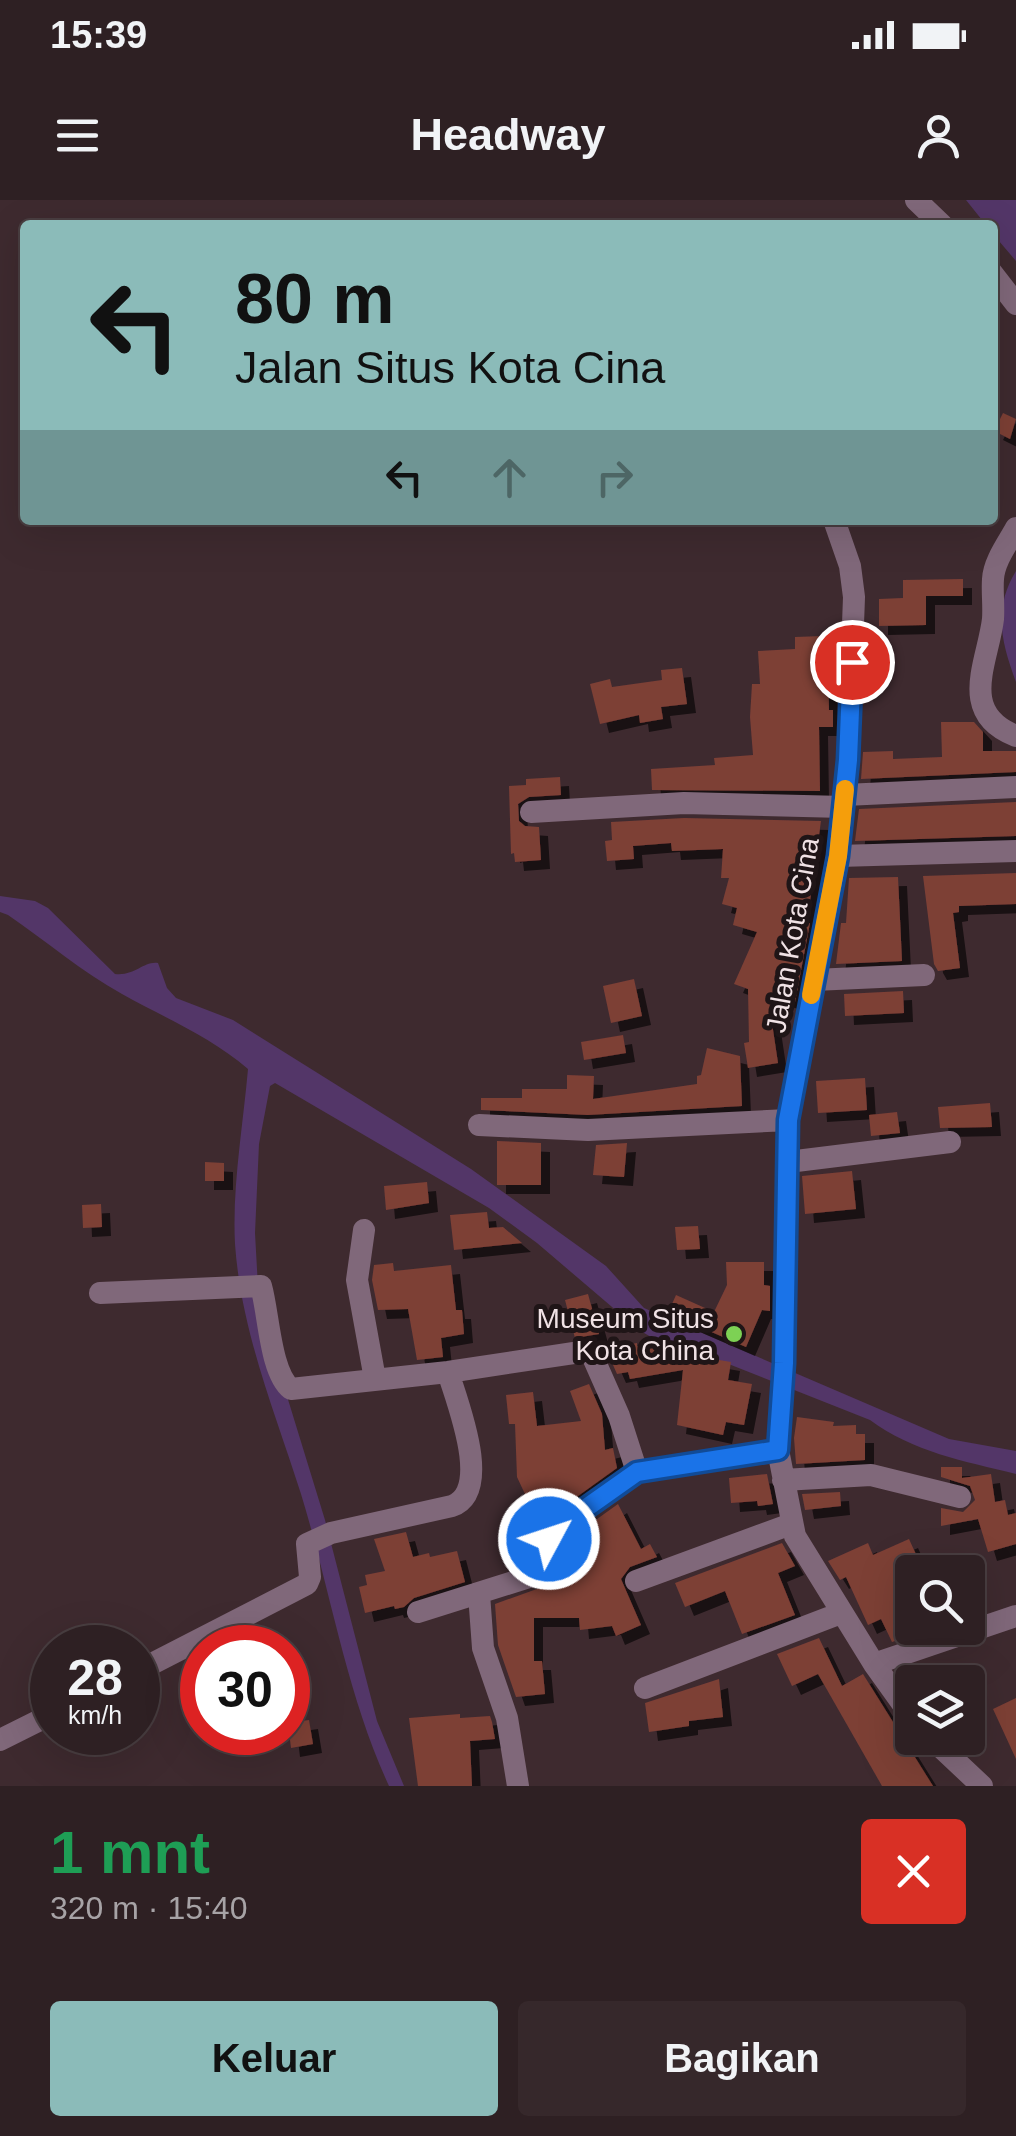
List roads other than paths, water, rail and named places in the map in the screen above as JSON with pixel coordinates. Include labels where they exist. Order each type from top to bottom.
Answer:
[{"type":"street","points":[[916,200],[937,220]]},
{"type":"street","points":[[998,281],[1016,304]]},
{"type":"street","name":"Jalan Kota Cina","points":[[836,525],[850,566],[854,597],[844,801],[838,856],[788,1120],[784,1363],[778,1450],[791,1524],[895,1694]]},
{"type":"street","points":[[1016,528],[994,572],[994,614],[981,668],[980,698],[993,722],[1016,736]]},
{"type":"street","points":[[530,812],[684,802],[844,801],[1016,787]]},
{"type":"street","points":[[838,856],[1016,852]]},
{"type":"street","points":[[814,980],[924,975]]},
{"type":"street","points":[[479,1124],[588,1130],[788,1120]]},
{"type":"street","points":[[788,1162],[950,1142]]},
{"type":"street","points":[[364,1230],[357,1280],[375,1379]]},
{"type":"street","points":[[100,1293],[261,1286],[278,1366],[288,1388],[448,1372],[587,1352],[592,1355],[618,1416],[637,1472]]},
{"type":"street","points":[[160,1660],[307,1584],[307,1544],[332,1533],[452,1506],[463,1500],[471,1483],[472,1465],[448,1372]]},
{"type":"street","points":[[418,1612],[548,1571],[553,1565],[549,1539],[552,1532],[637,1472],[778,1450]]},
{"type":"street","points":[[783,1480],[871,1475],[960,1496]]},
{"type":"street","points":[[636,1581],[791,1524]]},
{"type":"street","points":[[480,1594],[483,1648],[508,1718],[518,1786]]},
{"type":"street","points":[[644,1688],[842,1613]]},
{"type":"street","points":[[874,1664],[1016,1616]]},
{"type":"street","points":[[0,1740],[30,1725]]},
{"type":"street","points":[[949,1755],[982,1786]]},
{"type":"place","name":"Museum Situs Kota China","points":[[734,1334]]}]
